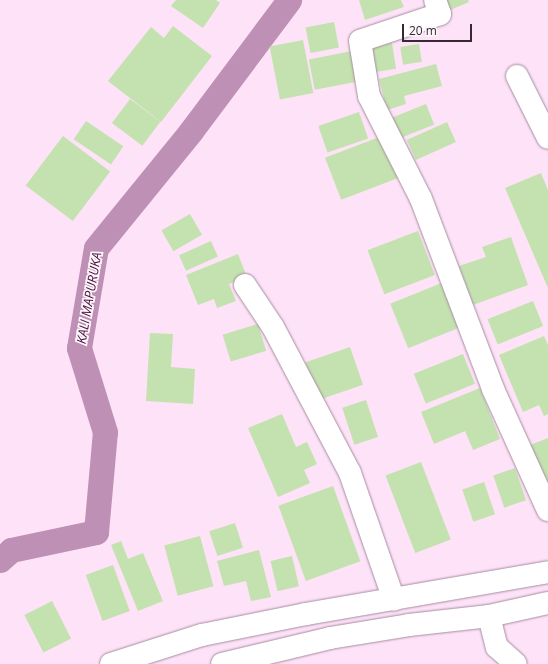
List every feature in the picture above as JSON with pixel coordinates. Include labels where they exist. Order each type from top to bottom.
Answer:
[{"type":"main road","points":[[435,0],[440,14],[360,41],[369,96],[421,199],[493,388],[548,510]]},
{"type":"main road","points":[[517,76],[548,138]]},
{"type":"main road","points":[[246,286],[273,327],[350,473],[394,600]]},
{"type":"main road","points":[[111,664],[202,635],[306,614],[394,600],[548,572]]},
{"type":"main road","points":[[222,664],[337,637],[409,625],[489,616],[548,603]]},
{"type":"main road","points":[[489,616],[497,648],[516,664]]},
{"type":"building","points":[[176,0],[216,0],[220,3],[203,28],[171,6]]},
{"type":"building","points":[[359,0],[401,0],[404,7],[365,20]]},
{"type":"building","points":[[446,0],[468,0],[469,2],[450,10]]},
{"type":"building","points":[[334,22],[339,48],[310,53],[306,28]]},
{"type":"building","points":[[173,26],[212,56],[161,122],[108,81],[151,27],[164,38]]},
{"type":"building","points":[[303,40],[313,93],[280,99],[270,46]]},
{"type":"building","points":[[392,43],[396,69],[375,72],[371,46]]},
{"type":"building","points":[[419,44],[422,62],[403,65],[400,47]]},
{"type":"building","points":[[352,51],[358,81],[315,90],[309,59]]},
{"type":"building","points":[[436,64],[442,86],[404,96],[406,104],[387,110],[379,79]]},
{"type":"building","points":[[130,99],[160,122],[142,146],[112,123]]},
{"type":"building","points":[[426,104],[434,124],[400,138],[392,118]]},
{"type":"building","points":[[359,112],[368,138],[327,152],[318,126]]},
{"type":"building","points":[[86,121],[123,146],[111,164],[74,139]]},
{"type":"building","points":[[447,122],[456,142],[416,160],[407,140]]},
{"type":"building","points":[[63,136],[110,172],[73,221],[26,186]]},
{"type":"building","points":[[382,136],[398,178],[341,200],[325,158]]},
{"type":"building","points":[[541,173],[548,190],[548,288],[505,188]]},
{"type":"building","points":[[190,214],[202,235],[173,251],[161,231]]},
{"type":"building","points":[[418,231],[435,275],[384,294],[368,250]]},
{"type":"building","points":[[511,237],[528,285],[473,305],[459,266],[486,257],[482,247]]},
{"type":"building","points":[[211,241],[218,257],[186,271],[179,255]]},
{"type":"building","points":[[238,254],[247,277],[229,284],[236,301],[217,308],[214,299],[198,305],[186,275]]},
{"type":"building","points":[[444,282],[462,327],[408,348],[390,304]]},
{"type":"building","points":[[533,301],[543,326],[498,344],[488,319]]},
{"type":"building","points":[[258,324],[266,351],[231,362],[223,335]]},
{"type":"building","points":[[150,333],[173,334],[171,367],[195,369],[193,404],[146,401]]},
{"type":"building","points":[[544,336],[548,345],[548,414],[544,416],[539,405],[523,412],[499,355]]},
{"type":"building","points":[[350,347],[363,385],[319,400],[306,362]]},
{"type":"building","points":[[463,354],[475,384],[426,404],[414,374]]},
{"type":"building","points":[[480,388],[500,439],[473,450],[465,431],[434,444],[421,412]]},
{"type":"building","points":[[366,400],[378,437],[354,445],[342,408]]},
{"type":"building","points":[[282,414],[296,447],[307,442],[317,464],[304,470],[310,483],[278,497],[248,428]]},
{"type":"building","points":[[548,438],[548,503],[525,447]]},
{"type":"building","points":[[421,462],[451,539],[415,553],[386,476]]},
{"type":"building","points":[[515,468],[526,500],[504,508],[493,475]]},
{"type":"building","points":[[484,482],[495,514],[473,522],[462,489]]},
{"type":"building","points":[[333,486],[360,561],[306,581],[278,506]]},
{"type":"building","points":[[235,523],[243,548],[217,556],[209,531]]},
{"type":"building","points":[[200,536],[213,586],[178,596],[164,546]]},
{"type":"building","points":[[121,541],[128,559],[143,553],[163,601],[138,611],[111,545]]},
{"type":"building","points":[[259,550],[271,597],[251,601],[246,581],[224,586],[217,561]]},
{"type":"building","points":[[292,556],[299,586],[278,591],[271,561]]},
{"type":"building","points":[[113,565],[130,611],[103,621],[86,575]]},
{"type":"building","points":[[52,601],[71,638],[43,652],[24,615]]},
{"type":"waterway","name":"KALI MAPURUKA","points":[[0,560],[11,550],[96,532],[105,432],[79,348],[96,248],[191,131],[289,0]]}]
